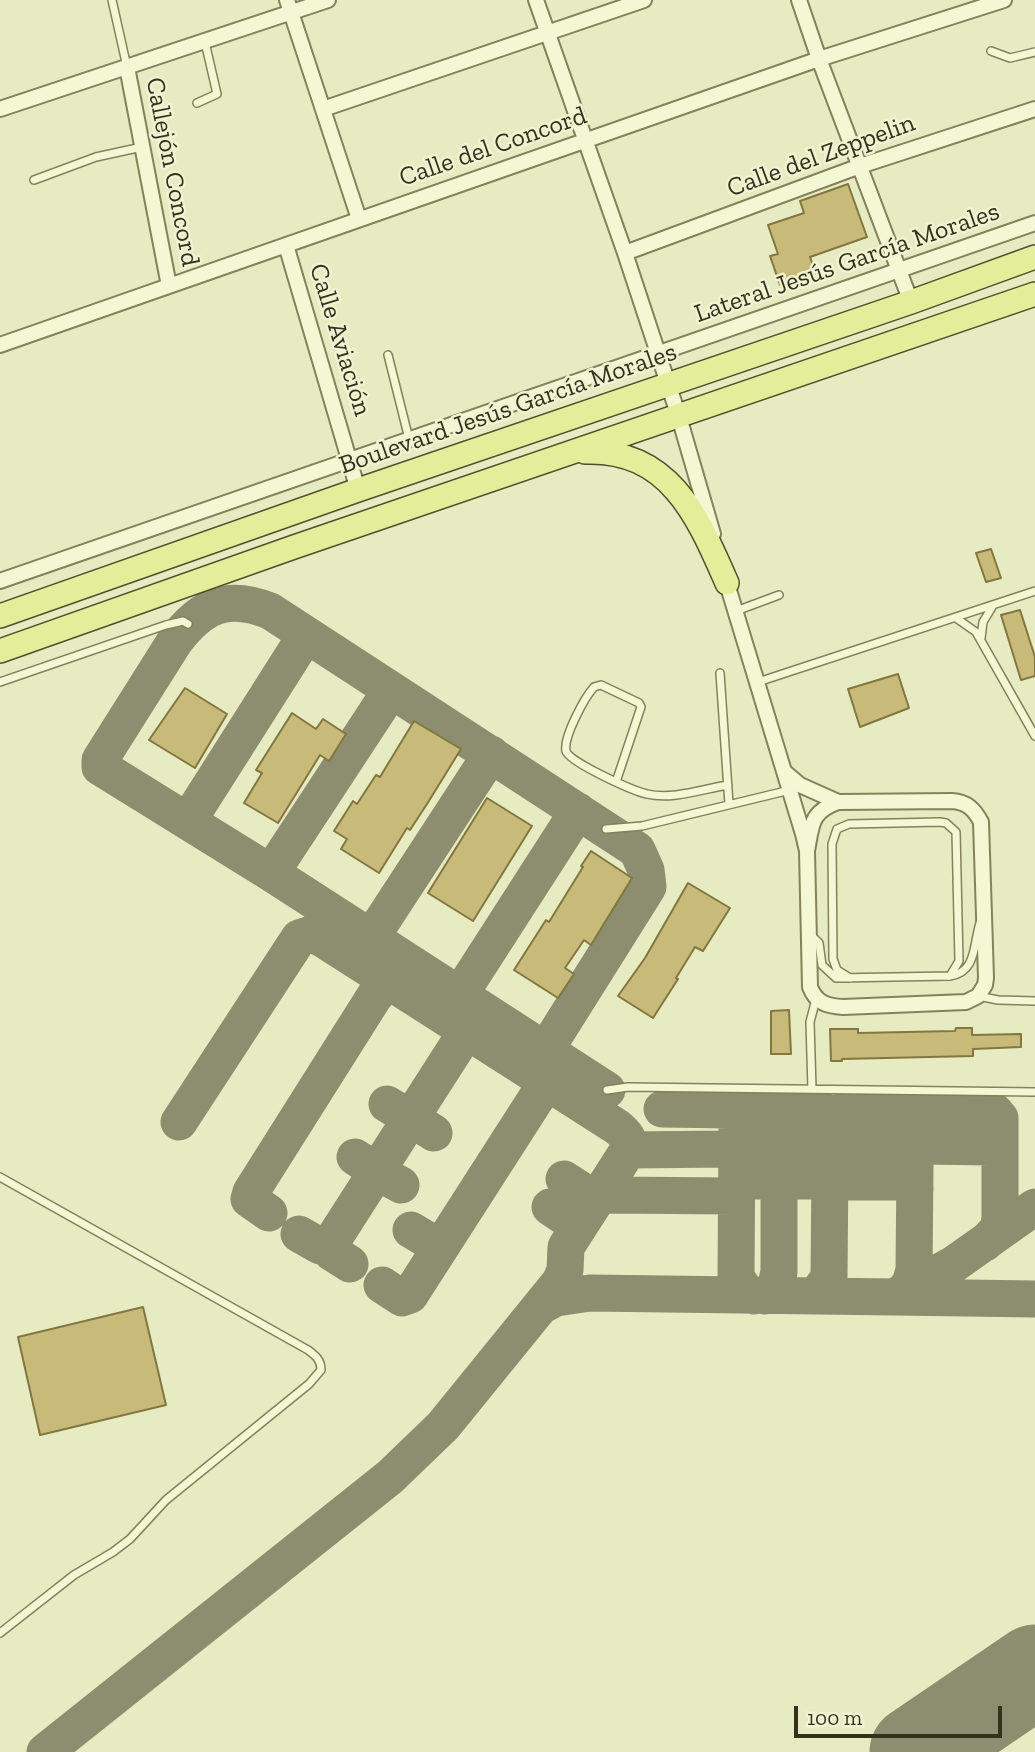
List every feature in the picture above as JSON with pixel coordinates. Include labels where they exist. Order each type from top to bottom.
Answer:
[{"type":"main road","name":"Boulevard Jesús García Morales","points":[[0,615],[1035,257]]},
{"type":"main road","points":[[0,651],[294,547],[1035,294]]},
{"type":"main road","points":[[558,457],[582,452],[609,453],[643,464],[664,477],[679,492],[703,528],[727,583]]},
{"type":"main road","points":[[294,547],[356,511],[360,506],[358,490]]},
{"type":"street","points":[[0,109],[205,42],[289,6],[328,0]]},
{"type":"street","points":[[536,0],[625,253],[679,417],[785,772],[795,788],[807,851],[810,987],[816,999],[825,1004],[843,1007],[966,1002],[978,996],[986,978],[981,822],[976,813],[967,804],[952,801],[838,802],[795,788]]},
{"type":"street","points":[[323,109],[644,0]]},
{"type":"street","points":[[799,0],[911,302]]},
{"type":"street","name":"Calle del Concord","points":[[0,345],[819,59],[1003,0]]},
{"type":"street","points":[[289,6],[359,219]]},
{"type":"street","name":"Callejón Concord","points":[[127,67],[169,286]]},
{"type":"street","name":"Calle del Zeppelin","points":[[625,253],[860,166],[1035,109]]},
{"type":"street","name":"Lateral Jesús García Morales","points":[[0,581],[1035,223]]},
{"type":"street","name":"Calle Aviación","points":[[286,245],[358,490]]},
{"type":"street","points":[[807,851],[815,815],[838,802]]},
{"type":"lane","points":[[113,0],[127,67]]},
{"type":"lane","points":[[197,103],[217,94],[205,42]]},
{"type":"lane","points":[[990,51],[1010,58],[1035,52]]},
{"type":"lane","points":[[34,180],[96,157],[142,147]]},
{"type":"lane","points":[[388,355],[409,439]]},
{"type":"lane","points":[[758,682],[1035,592]]},
{"type":"lane","points":[[736,611],[779,595]]},
{"type":"lane","points":[[981,640],[983,621],[992,607]]},
{"type":"lane","points":[[955,618],[970,626],[981,640],[1035,736]]},
{"type":"lane","points":[[0,682],[166,625],[183,621],[188,624]]},
{"type":"lane","points":[[720,673],[729,804]]},
{"type":"lane","points":[[616,782],[641,706],[601,685],[594,687],[573,725],[566,750],[570,759],[616,782],[646,794],[660,795],[728,785]]},
{"type":"lane","points":[[606,829],[642,826],[795,788]]},
{"type":"lane","points":[[850,978],[837,970],[833,959],[832,844],[837,828],[855,823],[940,822],[946,823],[956,832],[959,961],[950,976]]},
{"type":"lane","points":[[809,932],[819,943],[820,958],[826,970],[836,978],[950,976],[960,974],[969,967],[984,907]]},
{"type":"lane","points":[[978,996],[998,1000],[1035,1001]]},
{"type":"lane","points":[[812,1089],[810,1022],[816,999]]},
{"type":"lane","points":[[607,1090],[628,1087],[1035,1092]]},
{"type":"lane","points":[[0,1177],[309,1350],[321,1363],[321,1370],[309,1384],[166,1500],[130,1539],[74,1575],[0,1633]]},
{"type":"building","points":[[848,184],[867,237],[810,257],[816,273],[780,285],[770,256],[778,254],[768,225],[804,213],[800,201]]},
{"type":"building","points":[[991,549],[1001,578],[986,582],[976,553]]},
{"type":"building","points":[[1020,610],[1035,657],[1035,676],[1021,680],[1001,615]]},
{"type":"building","points":[[898,674],[909,708],[860,727],[848,689]]},
{"type":"building","points":[[185,688],[227,714],[195,768],[149,740]]},
{"type":"building","points":[[292,713],[316,729],[323,719],[346,734],[329,761],[320,755],[278,823],[244,803],[262,773],[256,770]]},
{"type":"building","points":[[414,721],[461,749],[410,830],[407,828],[379,873],[341,849],[347,839],[334,831],[353,801],[357,804],[376,775],[380,777]]},
{"type":"building","points":[[487,798],[532,826],[473,921],[428,893]]},
{"type":"building","points":[[591,851],[632,878],[591,945],[584,940],[565,968],[574,974],[558,998],[514,970],[546,920],[549,922]]},
{"type":"building","points":[[688,883],[730,908],[703,951],[695,947],[653,1018],[618,996],[645,958]]},
{"type":"building","points":[[789,1010],[791,1054],[771,1054],[771,1011]]},
{"type":"building","points":[[956,1028],[972,1028],[972,1035],[1021,1034],[1021,1047],[973,1049],[973,1056],[831,1061],[830,1029],[858,1029],[858,1033],[955,1031]]},
{"type":"building","points":[[143,1307],[166,1405],[40,1435],[18,1337]]},
{"type":"taxiway","points":[[545,1051],[648,887],[646,870],[637,850],[270,611],[241,603],[228,604],[216,606],[195,619],[175,641],[100,760],[100,767],[271,873],[607,1090]]},
{"type":"taxiway","points":[[188,821],[306,635]]},
{"type":"taxiway","points":[[271,873],[391,690]]},
{"type":"taxiway","points":[[371,938],[491,754]]},
{"type":"taxiway","points":[[459,996],[578,811]]},
{"type":"taxiway","points":[[45,1752],[390,1477],[443,1426],[560,1282],[565,1270],[566,1247],[627,1152],[629,1144],[617,1127],[311,934],[299,938],[179,1122]]},
{"type":"taxiway","points":[[269,1213],[249,1199],[251,1192],[374,997],[383,986],[397,986]]},
{"type":"taxiway","points":[[350,1264],[331,1252],[329,1246],[459,1043],[460,1034],[456,1025]]},
{"type":"taxiway","points":[[382,1285],[402,1298],[410,1295],[539,1094],[540,1082],[536,1075]]},
{"type":"taxiway","points":[[387,1104],[405,1115],[407,1123],[415,1121],[434,1133]]},
{"type":"taxiway","points":[[662,1109],[732,1110],[737,1113],[744,1110],[824,1111],[831,1115],[875,1110],[901,1111],[916,1116],[921,1112],[995,1112],[1000,1118],[1000,1219],[998,1229],[985,1243]]},
{"type":"taxiway","points":[[737,1128],[736,1277],[745,1291],[754,1296]]},
{"type":"taxiway","points":[[736,1151],[743,1145],[825,1146],[830,1153],[835,1147],[842,1146],[909,1146],[915,1153]]},
{"type":"taxiway","points":[[915,1151],[923,1146],[990,1147],[997,1149],[1000,1155]]},
{"type":"taxiway","points":[[628,1150],[729,1149],[736,1156]]},
{"type":"taxiway","points":[[355,1157],[372,1168],[380,1165],[381,1174],[401,1185]]},
{"type":"taxiway","points":[[812,1296],[819,1292],[829,1277],[830,1165]]},
{"type":"taxiway","points":[[902,1293],[910,1284],[914,1270],[915,1166]]},
{"type":"taxiway","points":[[564,1179],[592,1197],[593,1204]]},
{"type":"taxiway","points":[[736,1186],[743,1181],[820,1181],[830,1187],[840,1182],[908,1182],[915,1189]]},
{"type":"taxiway","points":[[592,1197],[732,1196],[736,1199]]},
{"type":"taxiway","points":[[765,1296],[775,1289],[779,1272],[779,1199]]},
{"type":"taxiway","points":[[550,1207],[574,1223],[577,1230]]},
{"type":"taxiway","points":[[541,1306],[556,1298],[590,1293],[894,1297],[954,1264],[1035,1207]]},
{"type":"taxiway","points":[[411,1230],[436,1245]]},
{"type":"taxiway","points":[[299,1234],[320,1246],[329,1246]]},
{"type":"taxiway","points":[[896,1297],[1035,1299]]},
{"type":"runway","points":[[916,1752],[1035,1671]]}]
